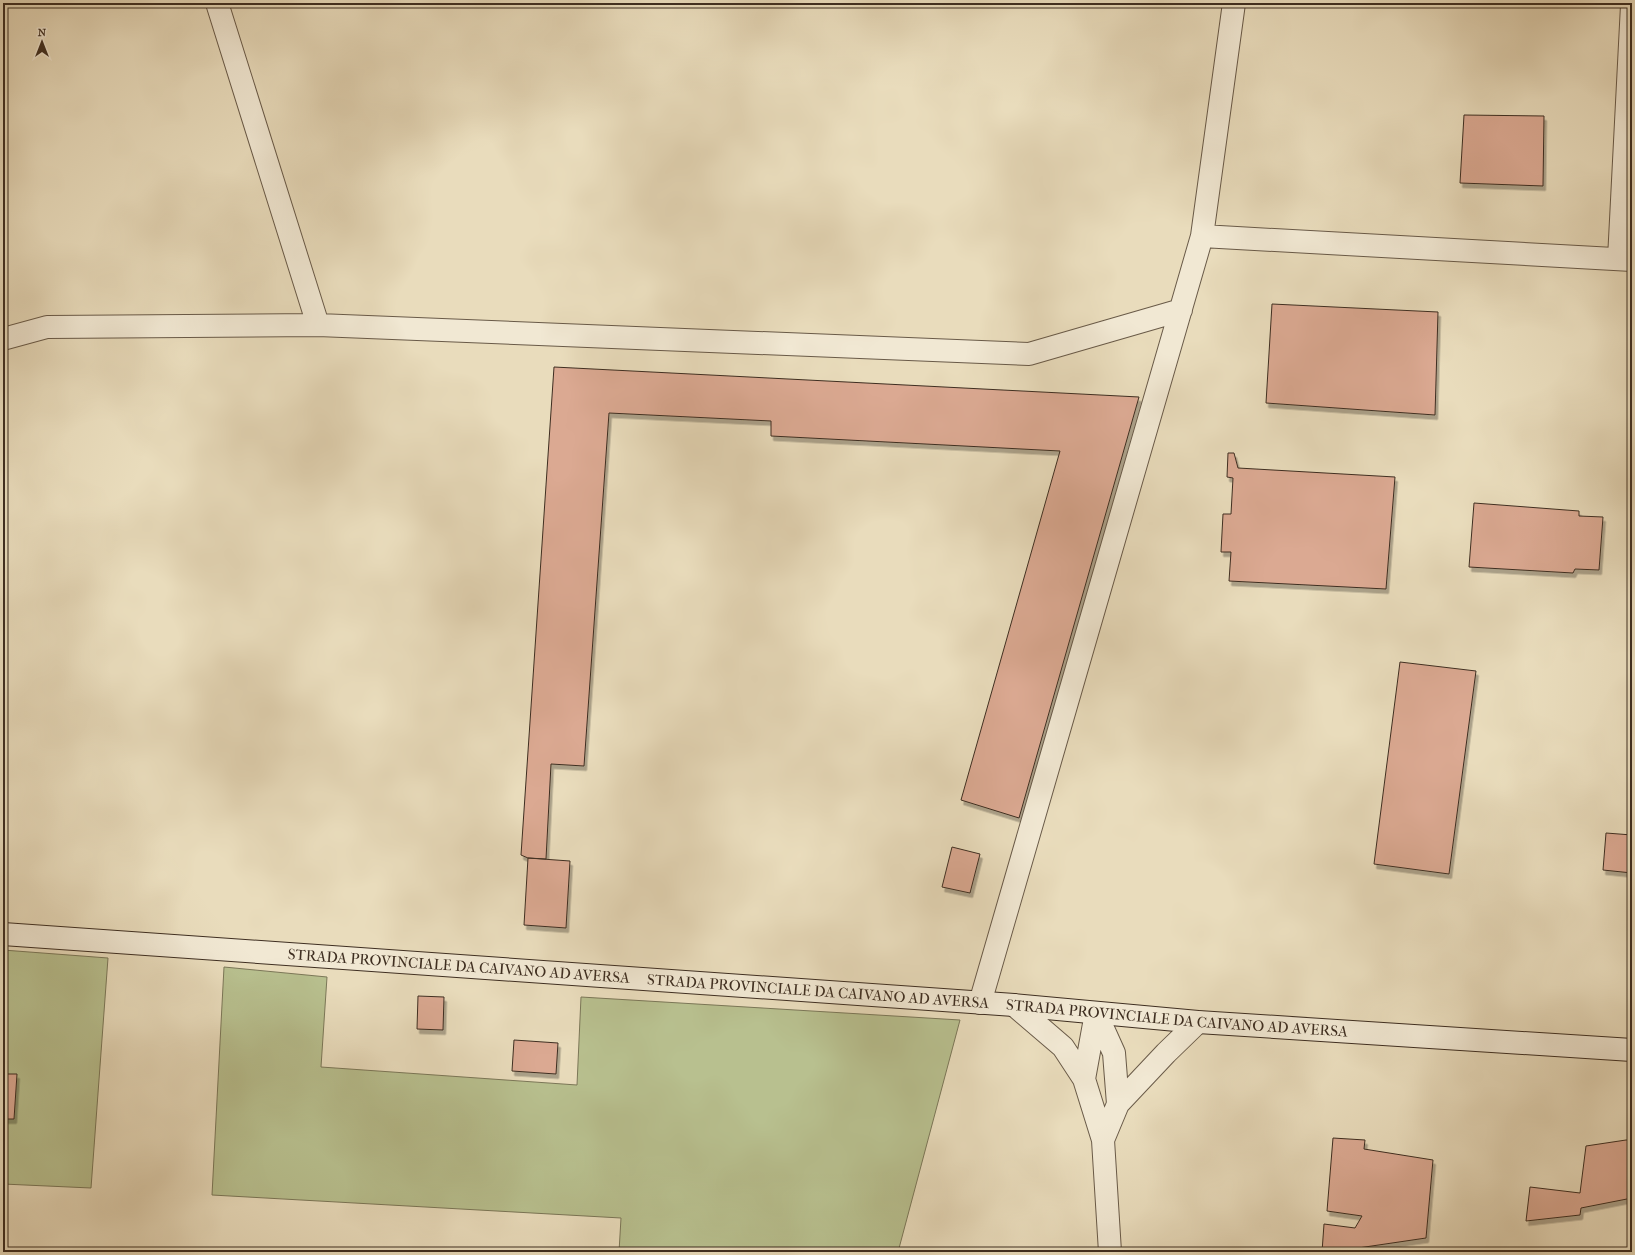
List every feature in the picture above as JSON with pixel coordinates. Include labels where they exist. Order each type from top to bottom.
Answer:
[{"type":"street","points":[[217,3],[318,325]]},
{"type":"street","points":[[980,1003],[1202,236],[1234,3]]},
{"type":"street","points":[[1202,236],[1626,259],[1632,5]]},
{"type":"street","points":[[3,339],[47,327],[318,325],[1029,354],[1181,310]]},
{"type":"street","name":"STRADA PROVINCIALE DA CAIVANO AD AVERSA","points":[[3,934],[1014,1005],[1198,1022],[1632,1050]]},
{"type":"street","points":[[1014,1005],[1063,1047],[1084,1079],[1104,1140],[1110,1252]]},
{"type":"street","points":[[1084,1079],[1096,1013]]},
{"type":"street","points":[[1096,1013],[1114,1053],[1118,1104]]},
{"type":"street","points":[[1104,1140],[1118,1104],[1166,1053],[1198,1022]]},
{"type":"green space","points":[[3,950],[108,958],[91,1188],[3,1184]]},
{"type":"green space","points":[[224,967],[327,977],[321,1067],[577,1085],[581,997],[960,1020],[898,1252],[619,1252],[621,1218],[212,1195]]},
{"type":"building","points":[[1464,115],[1544,116],[1543,186],[1460,183]]},
{"type":"building","points":[[1272,304],[1438,312],[1435,415],[1266,403]]},
{"type":"building","points":[[554,367],[1139,397],[1019,818],[961,800],[1060,451],[771,436],[771,421],[609,413],[584,766],[551,764],[546,859],[528,858],[521,855]]},
{"type":"building","points":[[1228,453],[1234,453],[1238,468],[1395,477],[1386,589],[1229,581],[1231,552],[1221,552],[1223,514],[1231,514],[1233,478],[1227,477]]},
{"type":"building","points":[[1474,503],[1579,511],[1579,516],[1603,517],[1599,570],[1575,569],[1573,573],[1469,567]]},
{"type":"building","points":[[1400,662],[1476,671],[1449,874],[1374,864]]},
{"type":"building","points":[[1606,833],[1632,835],[1632,873],[1603,870]]},
{"type":"building","points":[[952,847],[980,854],[970,893],[942,887]]},
{"type":"building","points":[[528,858],[570,861],[566,928],[524,925]]},
{"type":"building","points":[[418,996],[444,997],[443,1030],[417,1029]]},
{"type":"building","points":[[514,1040],[558,1043],[556,1074],[512,1071]]},
{"type":"building","points":[[3,1074],[17,1074],[14,1119],[3,1119]]},
{"type":"building","points":[[1333,1138],[1365,1140],[1364,1149],[1433,1160],[1426,1238],[1331,1252],[1322,1252],[1324,1224],[1355,1228],[1362,1216],[1327,1211]]},
{"type":"building","points":[[1632,1140],[1632,1198],[1581,1208],[1580,1215],[1526,1221],[1530,1187],[1580,1193],[1586,1146]]}]
